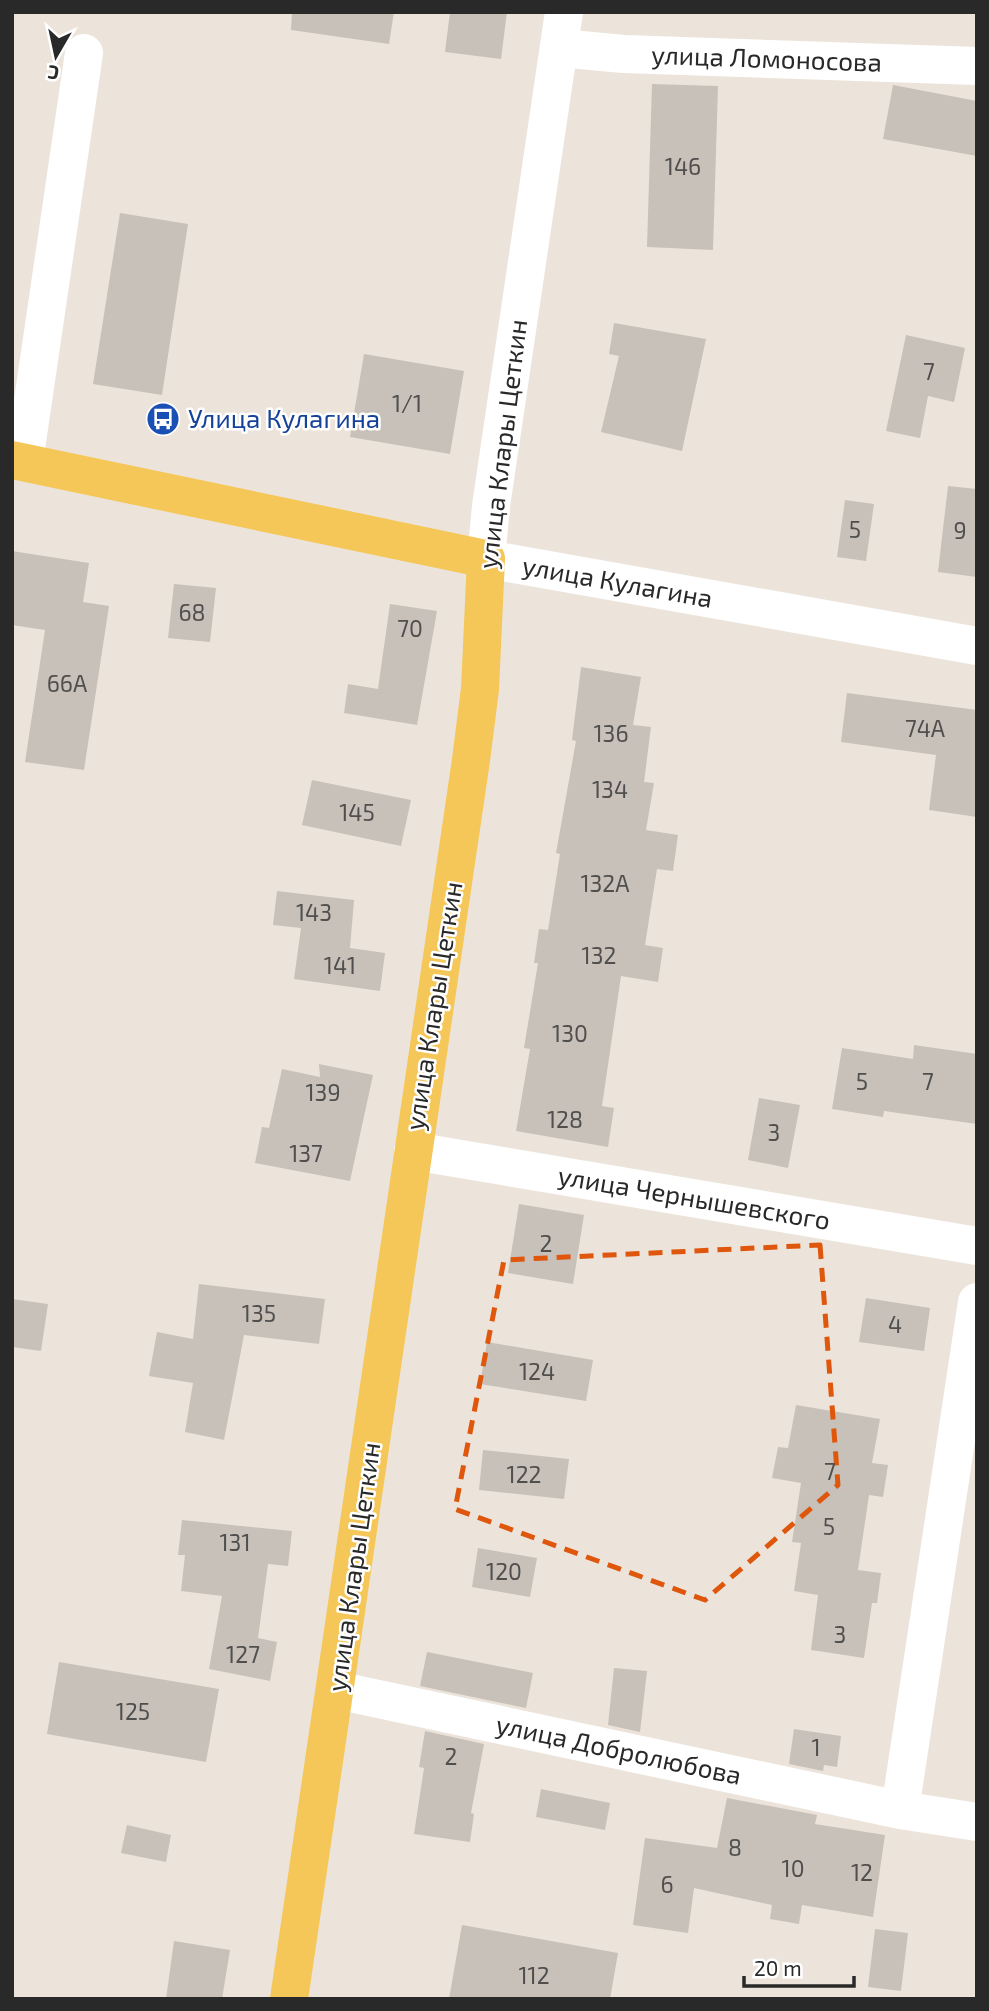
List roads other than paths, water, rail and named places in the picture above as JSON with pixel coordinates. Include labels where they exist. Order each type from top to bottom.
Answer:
[{"type":"main road","name":"улица Кулагина","points":[[18,461],[486,559]]},
{"type":"main road","name":"улица Клары Цеткин","points":[[289,1999],[337,1690],[412,1151],[471,760],[480,689],[486,559]]},
{"type":"street","name":"улица Ломоносова","points":[[562,30],[624,54],[977,66]]},
{"type":"street","name":"улица Клары Цеткин","points":[[486,559],[491,506],[562,30]]},
{"type":"street","points":[[18,461],[84,53]]},
{"type":"street","name":"улица Кулагина","points":[[486,559],[977,646]]},
{"type":"street","name":"улица Чернышевского","points":[[412,1151],[977,1246]]},
{"type":"street","points":[[900,1810],[977,1303]]},
{"type":"street","name":"улица Добролюбова","points":[[337,1690],[900,1810],[977,1822]]},
{"type":"place","name":"Улица Кулагина","points":[[163,419]]}]
